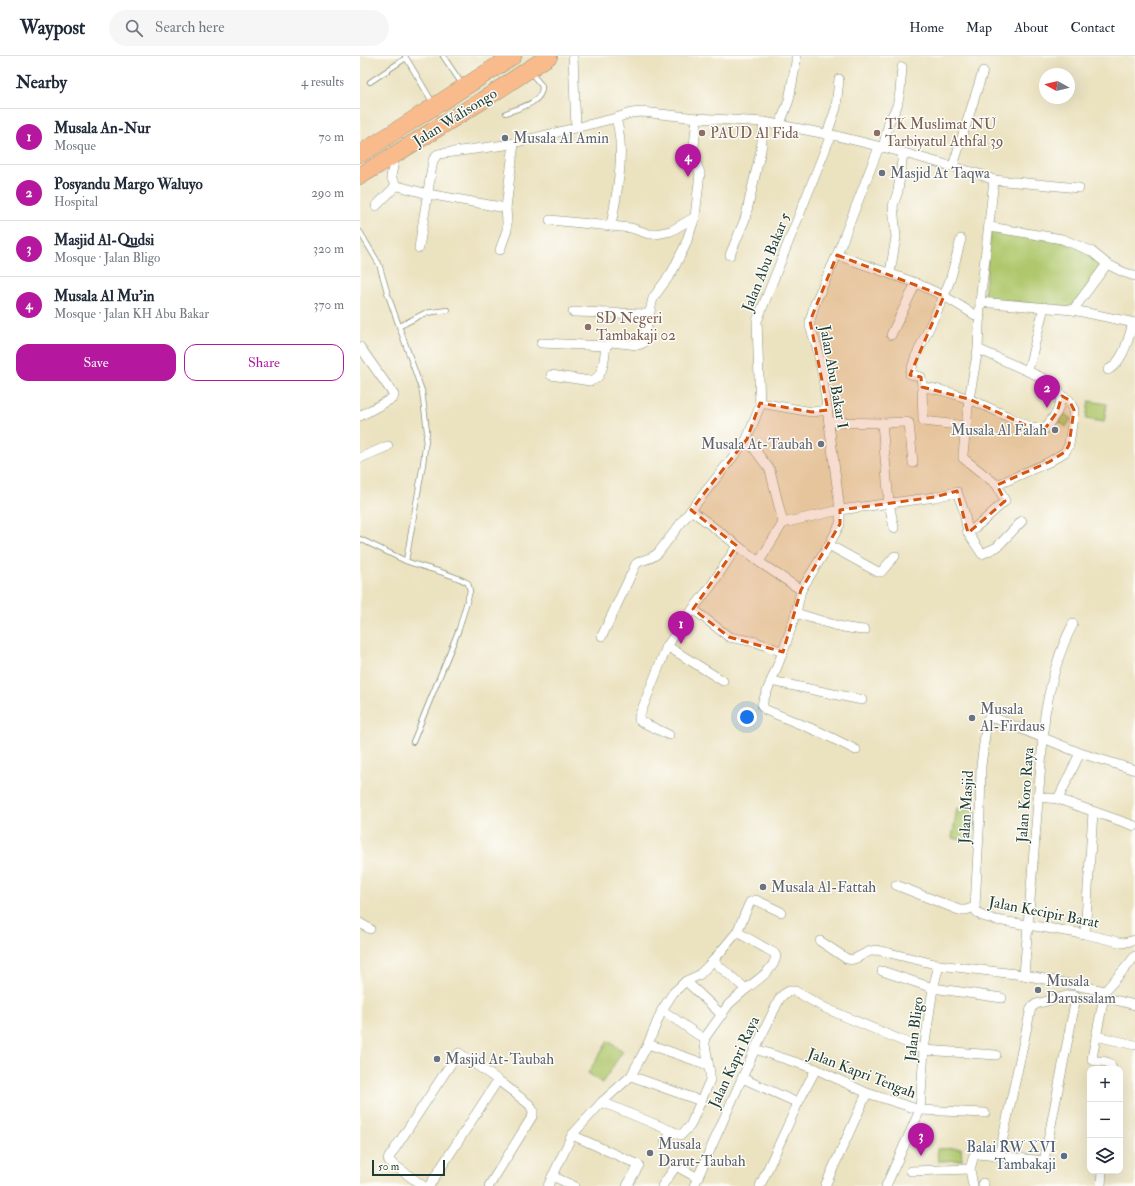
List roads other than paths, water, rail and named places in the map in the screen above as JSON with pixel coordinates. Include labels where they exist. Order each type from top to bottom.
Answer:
[{"type":"highway","name":"Jalan Walisongo","points":[[360,154],[513,56]]},
{"type":"highway","name":"Jalan Walisongo","points":[[360,176],[483,100],[549,56]]},
{"type":"street","points":[[573,56],[576,128]]},
{"type":"street","points":[[780,124],[789,100],[796,56]]},
{"type":"street","name":"Jalan Abu Bakar I","points":[[800,590],[829,545],[840,524],[840,510],[828,410],[817,347],[810,322],[815,303],[837,255],[881,147],[889,122],[897,106],[902,67]]},
{"type":"street","points":[[953,166],[983,71]]},
{"type":"street","name":"Jalan Abu Bakar 5","points":[[602,636],[636,564],[639,561],[651,559],[658,553],[690,510],[747,439],[760,403],[757,321],[829,135],[836,108],[839,79]]},
{"type":"street","points":[[419,248],[434,160],[438,154],[505,145],[631,113],[642,112],[697,118],[780,124],[904,153],[980,174],[994,180],[1079,188]]},
{"type":"street","points":[[611,226],[617,189],[620,156],[620,141],[616,118]]},
{"type":"street","points":[[551,375],[590,381],[594,380],[598,378],[600,374],[606,346],[611,342],[638,345],[644,343],[653,298],[672,272],[685,246],[695,217],[700,173],[693,155],[697,118]]},
{"type":"street","points":[[730,255],[745,219],[761,150],[764,122]]},
{"type":"street","points":[[500,250],[507,230],[508,222],[506,208],[514,143]]},
{"type":"street","points":[[890,272],[896,237],[893,206],[898,191],[904,153]]},
{"type":"street","points":[[395,155],[391,177],[396,186],[428,194],[506,208]]},
{"type":"street","points":[[968,533],[983,522],[1005,501],[997,485],[963,458],[969,399],[978,349],[980,302],[990,227],[994,180]]},
{"type":"street","points":[[376,206],[396,186]]},
{"type":"street","points":[[550,220],[631,228],[648,234],[656,234],[671,230],[695,217]]},
{"type":"street","points":[[990,227],[1062,239],[1091,251],[1107,264],[1135,276]]},
{"type":"street","points":[[961,239],[951,277],[944,296],[915,358],[910,373],[921,377],[924,421],[966,426]]},
{"type":"street","points":[[837,255],[890,272],[916,283],[944,296],[980,318]]},
{"type":"street","points":[[1073,310],[1107,264]]},
{"type":"street","points":[[891,335],[916,283]]},
{"type":"street","points":[[980,302],[1073,310],[1134,323],[1120,358],[1112,368],[1108,370]]},
{"type":"street","points":[[1028,371],[1044,307]]},
{"type":"street","points":[[573,312],[649,314]]},
{"type":"street","points":[[541,343],[606,346]]},
{"type":"street","points":[[360,347],[394,395],[393,398],[360,416]]},
{"type":"street","points":[[978,349],[1054,382],[1062,396],[1069,400],[1074,410],[1069,445],[1065,452],[1049,462],[997,485]]},
{"type":"street","points":[[922,387],[933,388],[969,399],[1032,428],[1042,429],[1045,429],[1057,412],[1062,396]]},
{"type":"street","points":[[760,403],[812,412],[828,410]]},
{"type":"street","points":[[829,422],[909,423],[913,463]]},
{"type":"street","points":[[882,423],[889,503],[894,528]]},
{"type":"street","points":[[747,439],[770,470],[783,523],[759,562]]},
{"type":"street","points":[[360,458],[388,446]]},
{"type":"street","points":[[783,523],[840,510],[935,497],[957,492],[964,511],[968,533],[981,554],[984,554],[997,547],[1022,521]]},
{"type":"street","points":[[690,510],[737,546],[800,590],[796,613],[783,652],[763,701],[763,708],[822,733],[856,750]]},
{"type":"street","points":[[829,545],[878,572],[881,572],[895,556]]},
{"type":"street","points":[[669,735],[642,722],[639,720],[639,717],[667,646],[711,586],[737,546]]},
{"type":"street","points":[[693,609],[729,636],[756,642],[783,652]]},
{"type":"street","points":[[796,613],[838,626],[865,630]]},
{"type":"street","name":"Jalan Koro Raya","points":[[1024,975],[1040,797],[1043,739],[1051,681],[1065,640],[1073,624]]},
{"type":"street","points":[[667,646],[723,681]]},
{"type":"street","points":[[771,681],[862,700]]},
{"type":"street","name":"Jalan Masjid","points":[[974,907],[980,813],[981,766],[987,720],[992,717],[1043,739]]},
{"type":"street","points":[[1043,739],[1080,753],[1135,770]]},
{"type":"street","points":[[1058,799],[1080,753]]},
{"type":"street","points":[[1040,797],[1058,799],[1135,826]]},
{"type":"street","points":[[1085,934],[1093,812]]},
{"type":"street","name":"Jalan Kecipir Barat","points":[[896,885],[959,910],[966,910],[974,907],[982,916],[996,920],[1085,934],[1124,943],[1135,940]]},
{"type":"street","points":[[548,1186],[572,1135],[602,1102],[631,1076],[648,1044],[662,1010],[673,994],[686,981],[699,975],[737,932],[750,902],[752,900],[756,900],[781,912]]},
{"type":"street","points":[[360,923],[370,929]]},
{"type":"street","points":[[602,1102],[681,1135],[690,1126],[710,1080],[704,1039],[729,1004],[761,978],[773,964],[776,956],[774,953],[737,932]]},
{"type":"street","points":[[820,941],[850,960],[870,950],[877,950],[940,965],[1024,975],[1104,994],[1135,1005]]},
{"type":"street","points":[[1111,1066],[1107,1061],[1092,1060],[1104,994],[1135,956]]},
{"type":"street","points":[[713,960],[746,989]]},
{"type":"street","name":"Jalan Bligo","points":[[886,1186],[920,1110],[924,1050],[933,988],[940,965]]},
{"type":"street","points":[[882,971],[933,988],[1002,998]]},
{"type":"street","points":[[686,981],[722,1015]]},
{"type":"street","name":"Jalan Kapri Raya","points":[[696,1182],[755,1049],[780,998],[789,991],[795,991],[824,1008],[924,1050]]},
{"type":"street","points":[[973,1186],[970,1168],[974,1155],[977,1154],[1044,1161],[1076,996],[1070,995],[1056,997],[1036,1004],[1031,1008],[999,1156]]},
{"type":"street","points":[[662,1010],[704,1039]]},
{"type":"street","points":[[1096,1036],[1135,1045]]},
{"type":"street","points":[[648,1044],[708,1065]]},
{"type":"street","name":"Jalan Kapri Tengah","points":[[755,1049],[816,1070],[867,1093],[920,1110],[985,1113]]},
{"type":"street","points":[[924,1050],[996,1055]]},
{"type":"street","points":[[423,1186],[388,1159],[459,1052],[530,1105],[533,1111],[533,1115],[489,1186]]},
{"type":"street","points":[[760,1186],[798,1103],[816,1070]]},
{"type":"street","points":[[631,1076],[701,1102]]},
{"type":"street","points":[[742,1078],[798,1103]]},
{"type":"street","points":[[429,1186],[498,1080]]},
{"type":"street","points":[[825,1186],[867,1093]]},
{"type":"street","points":[[665,1142],[672,1131]]},
{"type":"street","points":[[572,1135],[639,1165],[627,1186]]},
{"type":"street","points":[[662,1186],[676,1166],[696,1182]]},
{"type":"street","points":[[911,1171],[970,1168]]},
{"type":"street","points":[[1101,1186],[1102,1174]]},
{"type":"street","points":[[552,1176],[574,1186]]},
{"type":"lane","points":[[443,56],[464,87]]},
{"type":"lane","points":[[370,82],[405,57],[435,106]]},
{"type":"lane","points":[[506,113],[533,102],[541,94],[542,86],[528,70]]},
{"type":"lane","points":[[360,232],[379,264],[422,391],[427,431],[423,464],[406,561]]},
{"type":"lane","points":[[400,326],[425,314],[448,310]]},
{"type":"lane","points":[[360,539],[418,566],[456,576],[468,583],[470,591],[459,629],[413,742]]},
{"type":"place","name":"PAUD Al Fida","points":[[702,133]]},
{"type":"place","name":"TK Muslimat NU Tarbiyatul Athfal 39","points":[[877,133]]},
{"type":"place","name":"Musala Al Amin","points":[[505,138]]},
{"type":"place","name":"Masjid At Taqwa","points":[[882,173]]},
{"type":"place","name":"Musala Al Mu'in","points":[[688,177]]},
{"type":"place","name":"SD Negeri Tambakaji 02","points":[[588,327]]},
{"type":"place","name":"Posyandu Margo Waluyo","points":[[1047,408]]},
{"type":"place","name":"Musala Al Falah","points":[[1055,430]]},
{"type":"place","name":"Musala At-Taubah","points":[[821,444]]},
{"type":"place","name":"Musala An-Nur","points":[[681,644]]},
{"type":"place","name":"Musala Al-Firdaus","points":[[972,718]]},
{"type":"place","name":"Musala Al-Fattah","points":[[763,887]]},
{"type":"place","name":"Musala Darussalam","points":[[1038,990]]},
{"type":"place","name":"Masjid At-Taubah","points":[[437,1059]]},
{"type":"place","name":"Musala Darut-Taubah","points":[[650,1153]]},
{"type":"place","name":"Masjid Al-Qudsi","points":[[921,1156]]},
{"type":"place","name":"Balai RW XVI Tambakaji","points":[[1064,1156]]}]
